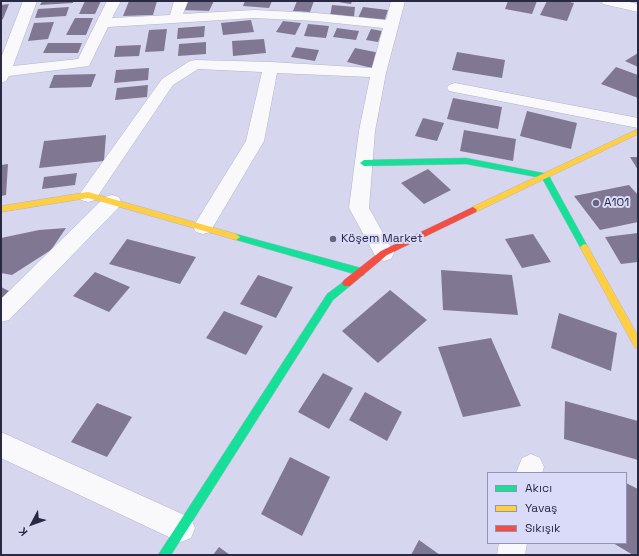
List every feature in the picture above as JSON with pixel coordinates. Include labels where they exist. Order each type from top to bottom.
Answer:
[{"type":"street","points":[[30,1],[2,73],[84,63],[114,1]]},
{"type":"street","points":[[175,19],[181,1]]},
{"type":"street","points":[[219,16],[228,1]]},
{"type":"street","points":[[316,17],[319,1]]},
{"type":"street","points":[[384,254],[359,208],[367,131],[378,73],[390,25],[398,1]]},
{"type":"street","points":[[608,1],[638,8]]},
{"type":"street","points":[[103,24],[254,14],[316,17],[390,25]]},
{"type":"street","points":[[88,195],[167,82],[195,64],[378,73]]},
{"type":"street","points":[[203,227],[255,141],[271,67]]},
{"type":"street","points":[[455,88],[638,123]]},
{"type":"street","points":[[164,555],[330,297],[384,254],[638,131]]},
{"type":"street","points":[[364,164],[466,161],[545,176]]},
{"type":"street","points":[[545,176],[638,345]]},
{"type":"street","points":[[1,209],[88,195],[361,272]]},
{"type":"street","points":[[1,313],[112,202]]},
{"type":"street","points":[[1,445],[181,528]]},
{"type":"street","points":[[511,555],[513,544]]},
{"type":"building","points":[[42,1],[73,1],[73,3],[40,5]]},
{"type":"building","points":[[85,1],[101,1],[95,14],[79,14]]},
{"type":"building","points":[[129,1],[157,1],[153,15],[123,16]]},
{"type":"building","points":[[187,1],[214,1],[209,11],[183,10]]},
{"type":"building","points":[[245,1],[272,1],[269,8],[243,6]]},
{"type":"building","points":[[297,1],[314,1],[310,12],[293,11]]},
{"type":"building","points":[[332,1],[352,1],[351,4]]},
{"type":"building","points":[[508,1],[537,1],[532,14],[505,9]]},
{"type":"building","points":[[547,1],[566,1],[574,3],[567,21],[540,15]]},
{"type":"building","points":[[9,4],[3,19],[1,20],[1,5]]},
{"type":"building","points":[[332,5],[355,7],[354,17],[330,16]]},
{"type":"building","points":[[69,7],[66,16],[35,18],[38,9]]},
{"type":"building","points":[[363,7],[388,10],[384,22],[358,18]]},
{"type":"building","points":[[75,18],[93,18],[86,35],[66,35]]},
{"type":"building","points":[[251,20],[254,32],[223,35],[221,23]]},
{"type":"building","points":[[283,21],[301,23],[295,35],[276,32]]},
{"type":"building","points":[[54,22],[48,39],[28,41],[34,23]]},
{"type":"building","points":[[308,24],[329,26],[326,38],[304,36]]},
{"type":"building","points":[[205,26],[204,37],[177,39],[178,28]]},
{"type":"building","points":[[337,28],[359,31],[356,40],[333,37]]},
{"type":"building","points":[[167,29],[164,51],[145,52],[149,30]]},
{"type":"building","points":[[371,29],[382,31],[378,42],[366,40]]},
{"type":"building","points":[[264,39],[266,53],[233,56],[232,41]]},
{"type":"building","points":[[206,42],[206,54],[178,56],[179,44]]},
{"type":"building","points":[[48,43],[82,43],[78,53],[43,53]]},
{"type":"building","points":[[141,45],[139,56],[114,57],[116,46]]},
{"type":"building","points":[[296,47],[319,50],[315,61],[291,57]]},
{"type":"building","points":[[355,48],[380,53],[372,68],[347,62]]},
{"type":"building","points":[[457,52],[505,60],[502,78],[452,70]]},
{"type":"building","points":[[638,53],[638,67],[625,61]]},
{"type":"building","points":[[616,67],[638,75],[638,98],[601,84]]},
{"type":"building","points":[[149,68],[148,80],[114,83],[116,70]]},
{"type":"building","points":[[96,74],[91,87],[49,88],[54,75]]},
{"type":"building","points":[[148,85],[147,97],[115,100],[117,88]]},
{"type":"building","points":[[453,98],[502,107],[498,129],[447,119]]},
{"type":"building","points":[[527,111],[577,123],[571,149],[520,136]]},
{"type":"building","points":[[423,118],[444,123],[437,141],[415,136]]},
{"type":"building","points":[[464,130],[516,139],[513,161],[460,151]]},
{"type":"building","points":[[106,135],[104,161],[39,168],[44,141]]},
{"type":"building","points":[[630,157],[638,157],[638,170]]},
{"type":"building","points":[[8,164],[6,195],[1,196],[1,165]]},
{"type":"building","points":[[428,169],[451,190],[424,204],[401,183]]},
{"type":"building","points":[[77,173],[75,185],[42,189],[44,177]]},
{"type":"building","points":[[629,185],[638,195],[638,222],[600,230],[574,196]]},
{"type":"building","points":[[66,228],[51,250],[12,275],[1,273],[1,238],[39,230]]},
{"type":"building","points":[[638,233],[638,262],[621,264],[605,237]]},
{"type":"building","points":[[533,234],[551,262],[522,268],[505,239]]},
{"type":"building","points":[[127,239],[196,257],[180,284],[109,264]]},
{"type":"building","points":[[441,270],[512,275],[518,315],[443,310]]},
{"type":"building","points":[[95,272],[130,287],[109,312],[73,296]]},
{"type":"building","points":[[258,275],[293,287],[276,318],[240,304]]},
{"type":"building","points":[[1,287],[11,292],[1,302]]},
{"type":"building","points":[[390,290],[427,320],[378,363],[342,331]]},
{"type":"building","points":[[224,311],[263,326],[246,355],[206,338]]},
{"type":"building","points":[[559,313],[617,333],[611,371],[551,348]]},
{"type":"building","points":[[491,338],[521,406],[463,417],[438,347]]},
{"type":"building","points":[[323,373],[353,388],[329,429],[298,412]]},
{"type":"building","points":[[365,392],[402,412],[387,441],[349,420]]},
{"type":"building","points":[[565,401],[638,421],[638,460],[564,439]]},
{"type":"building","points":[[97,403],[132,417],[107,457],[71,442]]},
{"type":"building","points":[[290,457],[330,477],[302,536],[261,514]]},
{"type":"building","points":[[627,484],[638,489],[638,555],[633,555],[615,544],[627,544]]},
{"type":"building","points":[[419,540],[440,555],[411,555]]},
{"type":"building","points":[[219,547],[230,555],[213,555]]},
{"type":"traffic: fast","points":[[364,163],[466,161],[545,176],[584,247]]},
{"type":"traffic: fast","points":[[236,237],[361,272]]},
{"type":"traffic: fast","points":[[164,555],[330,297],[347,283]]},
{"type":"traffic: slow","points":[[473,210],[638,131]]},
{"type":"traffic: slow","points":[[1,209],[88,195],[236,237]]},
{"type":"traffic: slow","points":[[584,247],[638,345]]},
{"type":"traffic: jam","points":[[347,283],[384,253],[473,210]]},
{"type":"place","name":"A101","points":[[596,203]]},
{"type":"place","name":"Köşem Market","points":[[333,239]]}]
